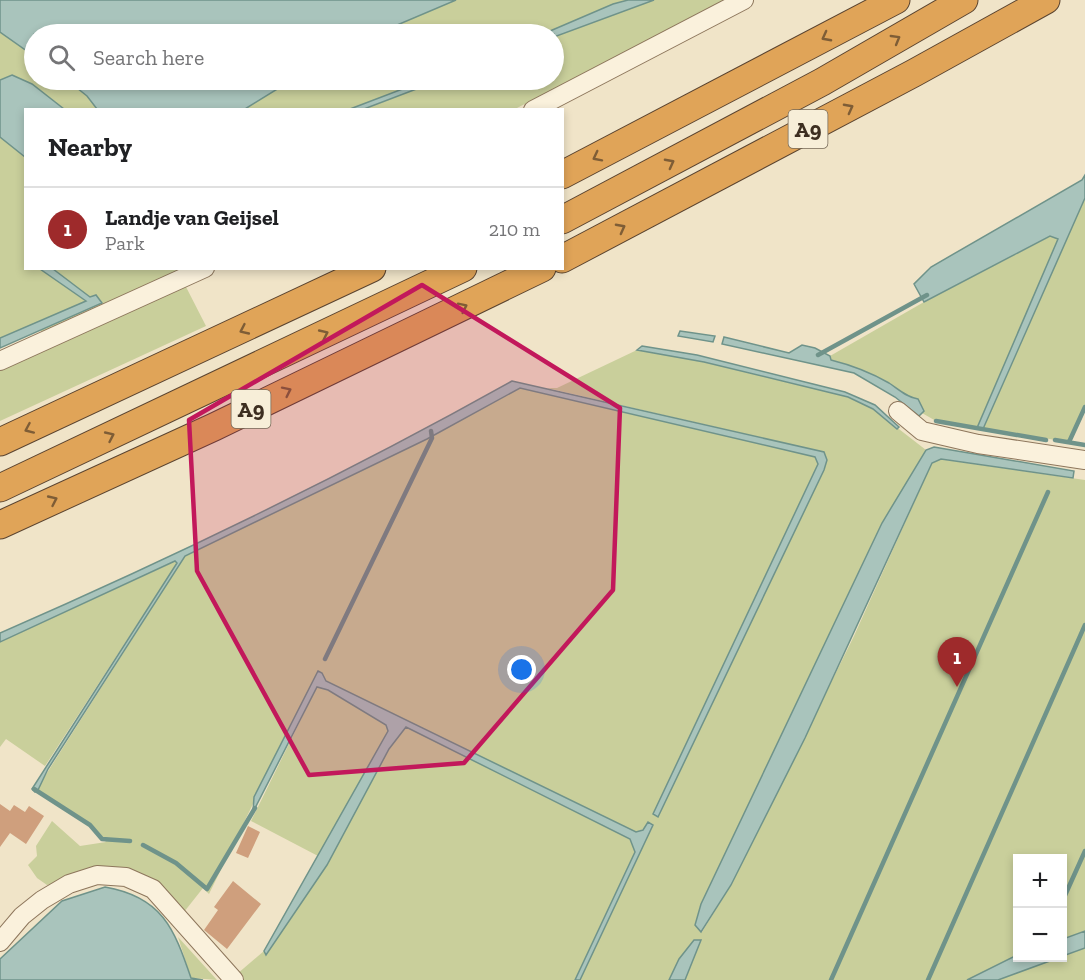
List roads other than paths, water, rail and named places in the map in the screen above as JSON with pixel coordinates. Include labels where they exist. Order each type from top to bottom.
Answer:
[{"type":"highway","points":[[564,174],[896,0]]},
{"type":"highway","name":"A9","points":[[564,219],[822,82],[964,0]]},
{"type":"highway","name":"A9","points":[[566,257],[914,73],[1046,0]]},
{"type":"highway","points":[[0,442],[368,270]]},
{"type":"highway","name":"A9","points":[[0,488],[459,270]]},
{"type":"highway","name":"A9","points":[[0,525],[214,427],[538,270]]},
{"type":"street","points":[[537,108],[744,0]]},
{"type":"street","points":[[0,361],[201,270]]},
{"type":"street","points":[[898,411],[922,431],[978,444],[1085,460]]},
{"type":"street","points":[[0,942],[22,916],[42,900],[69,884],[97,875],[126,877],[153,889],[234,980]]},
{"type":"water","points":[[0,0],[456,0],[400,24],[24,24],[24,49],[0,32]]},
{"type":"water","points":[[628,0],[654,0],[564,33],[564,25]]},
{"type":"water","points":[[12,75],[24,80],[24,90],[40,90],[63,108],[24,108],[24,156],[0,137],[0,80]]},
{"type":"water","points":[[80,90],[276,90],[247,108],[96,108]]},
{"type":"water","points":[[400,90],[414,90],[367,108],[353,108]]},
{"type":"water","points":[[1085,175],[1085,198],[983,429],[977,428],[1058,239],[1050,236],[924,302],[914,284],[931,267],[1082,180]]},
{"type":"water","points":[[41,270],[54,270],[90,297],[96,295],[102,303],[0,348],[0,338],[86,301]]},
{"type":"water","points":[[680,331],[715,336],[713,342],[678,336]]},
{"type":"water","points":[[724,337],[789,353],[802,345],[815,348],[830,356],[831,360],[868,372],[906,395],[918,399],[924,411],[919,416],[895,397],[854,373],[722,344]]},
{"type":"water","points":[[642,346],[697,355],[845,392],[875,405],[899,427],[897,429],[873,409],[848,397],[704,362],[637,350]]},
{"type":"water","points":[[512,381],[824,452],[827,460],[658,817],[653,814],[818,464],[815,457],[520,388],[427,439],[185,556],[48,769],[38,790],[35,792],[32,789],[177,563],[175,561],[0,642],[0,633],[130,575],[323,482]]},
{"type":"water","points":[[934,447],[1074,471],[1073,478],[941,459],[932,463],[805,738],[731,885],[701,932],[695,925],[701,904],[882,523],[926,450]]},
{"type":"water","points":[[318,671],[322,673],[326,681],[636,832],[643,830],[648,822],[653,825],[580,980],[575,980],[635,852],[630,839],[406,727],[389,749],[327,865],[266,955],[264,951],[388,731],[386,725],[328,690],[317,687],[253,812],[254,797]]},
{"type":"water","points":[[105,887],[140,898],[153,907],[171,930],[191,978],[203,980],[0,980],[0,959],[62,901]]},
{"type":"water","points":[[1085,931],[1085,948],[1067,955],[1067,938]]},
{"type":"water","points":[[694,940],[701,940],[685,980],[669,980],[679,959]]},
{"type":"water","points":[[1013,957],[1013,962],[1047,962],[998,980],[967,980]]},
{"type":"waterway","points":[[818,355],[927,295]]},
{"type":"waterway","points":[[1069,442],[1085,407]]},
{"type":"waterway","points":[[936,421],[1046,440]]},
{"type":"waterway","points":[[325,659],[432,438],[431,431]]},
{"type":"waterway","points":[[1055,440],[1085,445]]},
{"type":"waterway","points":[[831,980],[1048,492]]},
{"type":"waterway","points":[[928,980],[1085,625]]},
{"type":"waterway","points":[[34,789],[90,825],[102,839],[130,841]]},
{"type":"waterway","points":[[143,845],[176,863],[207,889],[255,808]]},
{"type":"waterway","points":[[1067,891],[1085,851]]},
{"type":"place","name":"Landje van Geijsel","points":[[957,687]]}]
